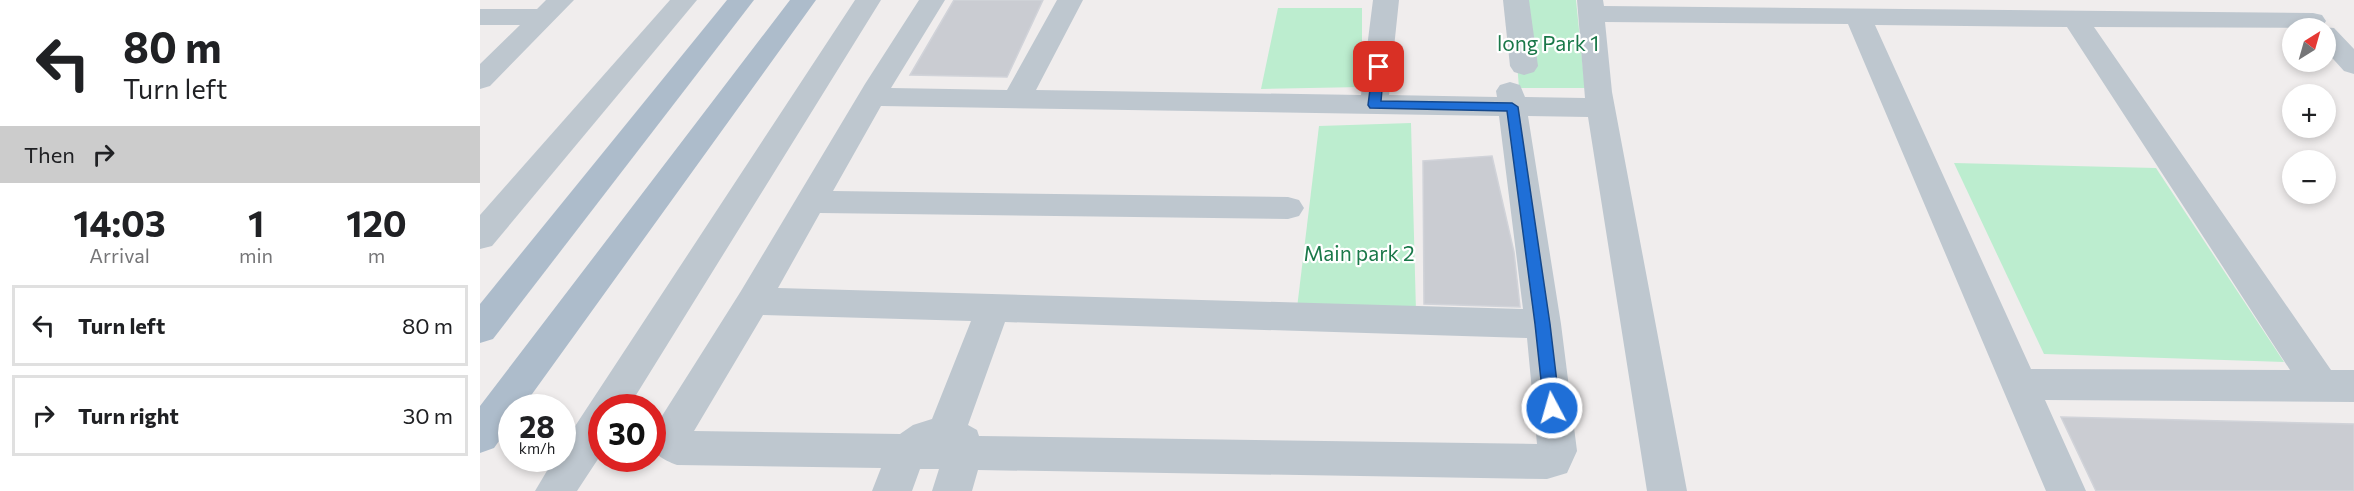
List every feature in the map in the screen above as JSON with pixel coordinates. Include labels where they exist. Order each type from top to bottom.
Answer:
[{"type":"main road","points":[[480,329],[741,0]]},
{"type":"main road","points":[[480,436],[802,0]]},
{"type":"street","points":[[480,237],[684,0]]},
{"type":"street","points":[[617,394],[868,0]]},
{"type":"street","points":[[908,452],[677,448],[670,444],[669,439],[753,301],[875,91],[932,0]]},
{"type":"street","points":[[1019,93],[1070,0]]},
{"type":"street","points":[[1375,98],[1386,0]]},
{"type":"street","points":[[892,491],[908,452],[924,438],[955,443],[1553,461],[1557,451],[1516,88],[1516,0]]},
{"type":"street","points":[[2292,0],[2309,18]]},
{"type":"street","points":[[1667,491],[1600,100],[1590,7],[1858,17],[2075,19],[2282,27]]},
{"type":"street","points":[[480,17],[552,8]]},
{"type":"street","points":[[480,80],[552,8]]},
{"type":"street","points":[[1858,17],[2066,491]]},
{"type":"street","points":[[2075,19],[2338,386]]},
{"type":"street","points":[[2336,46],[2354,65]]},
{"type":"street","points":[[875,91],[1375,98],[1516,88],[1600,100]]},
{"type":"street","points":[[811,202],[1288,208]]},
{"type":"street","points":[[753,301],[1543,324]]},
{"type":"street","points":[[952,491],[955,443],[993,308]]},
{"type":"street","points":[[2018,384],[2338,386]]},
{"type":"street","points":[[555,491],[588,440]]},
{"type":"green space","name":"long Park 1","points":[[1512,0],[1576,0],[1585,88],[1519,88]]},
{"type":"green space","points":[[1278,8],[1362,8],[1362,87],[1261,89]]},
{"type":"green space","name":"Main park 2","points":[[1411,123],[1416,312],[1297,308],[1319,126]]},
{"type":"green space","points":[[1954,163],[2156,168],[2284,362],[2044,354]]},
{"type":"building","points":[[954,0],[1043,0],[1007,77],[910,75]]},
{"type":"building","points":[[1492,156],[1514,252],[1520,307],[1424,304],[1423,161]]},
{"type":"building","points":[[2061,417],[2354,424],[2354,491],[2096,491]]},
{"type":"route","points":[[1379,67],[1374,105],[1512,107],[1543,324],[1552,408]]}]
